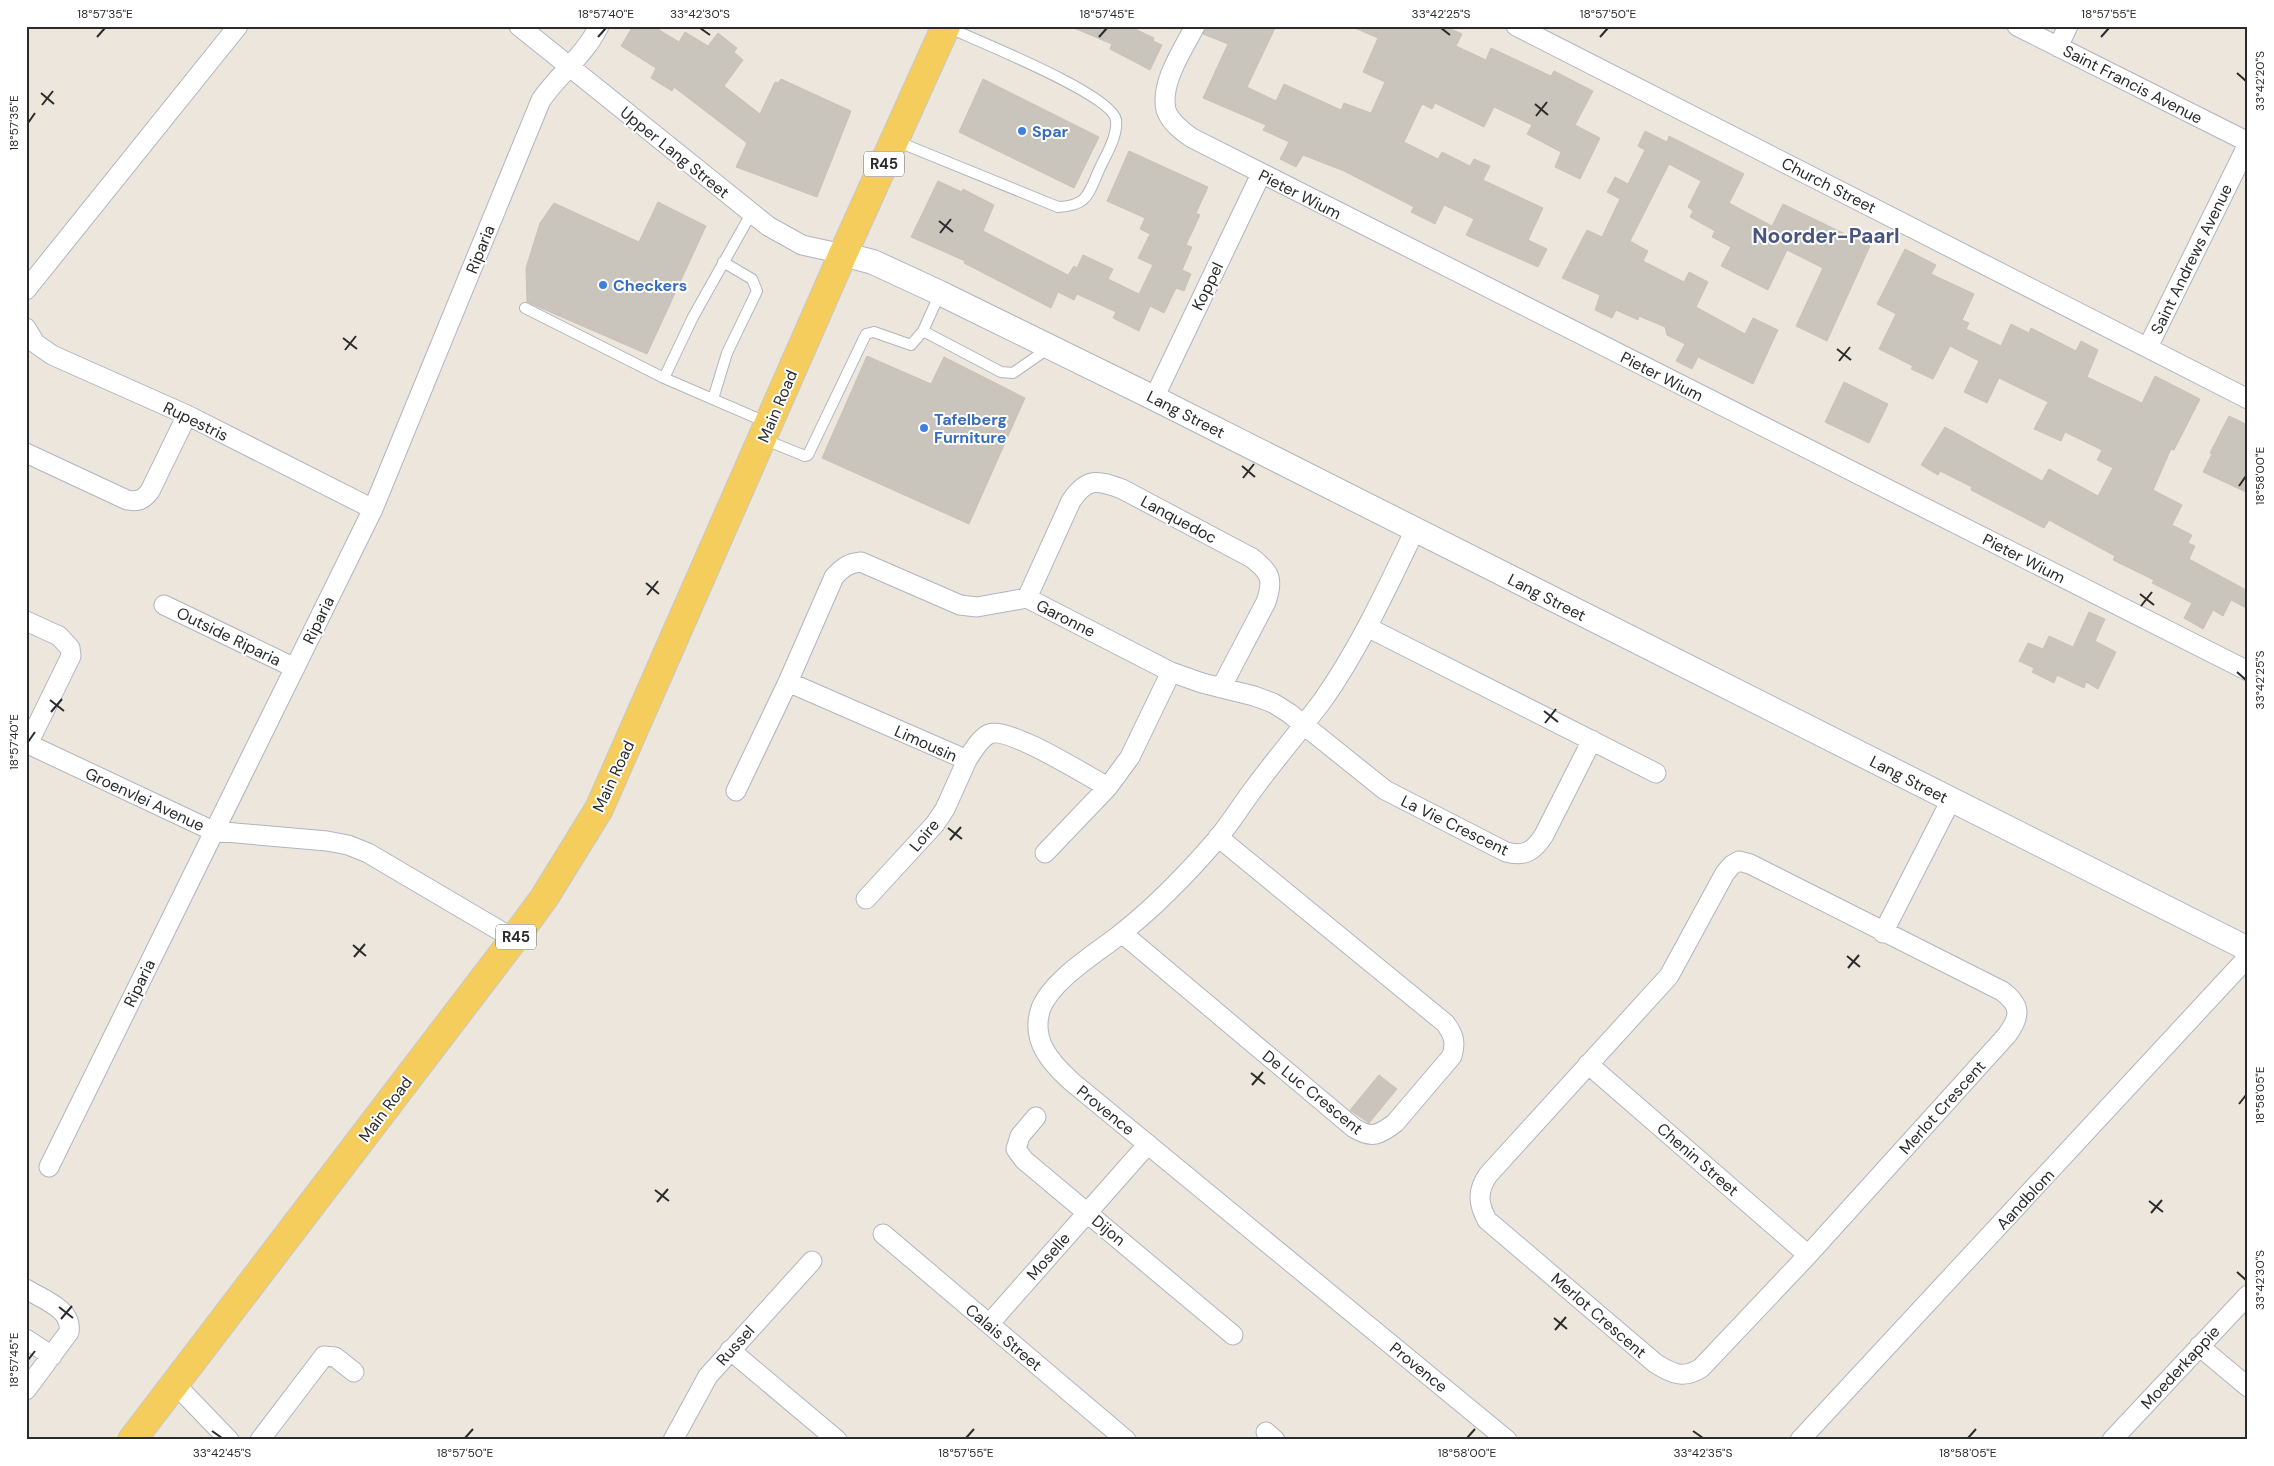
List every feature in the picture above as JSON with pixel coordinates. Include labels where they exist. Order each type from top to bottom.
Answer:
[{"type":"main road","name":"Main Road","points":[[132,1440],[176,1385],[514,940],[544,898],[600,809],[843,254],[946,26]]},
{"type":"street","points":[[26,290],[238,26]]},
{"type":"street","name":"Upper Lang Street","points":[[519,26],[768,226],[802,245],[843,254]]},
{"type":"street","name":"Riparia","points":[[49,1167],[373,509],[541,100],[568,66],[584,51],[599,26]]},
{"type":"street","name":"Pieter Wium","points":[[1195,26],[1170,78],[1165,96],[1166,111],[1177,127],[1192,138],[2248,671]]},
{"type":"street","name":"Church Street","points":[[1516,26],[2248,398]]},
{"type":"street","name":"Saint Francis Avenue","points":[[2018,26],[2248,143]]},
{"type":"street","points":[[2058,47],[2068,26]]},
{"type":"street","name":"Saint Andrews Avenue","points":[[2148,348],[2248,143]]},
{"type":"street","name":"Koppel","points":[[1154,398],[1261,174]]},
{"type":"street","name":"Lang Street","points":[[843,254],[873,262],[940,293],[1154,398],[2248,949]]},
{"type":"street","name":"Rupestris","points":[[26,329],[35,343],[52,355],[187,416],[373,509]]},
{"type":"street","points":[[26,453],[128,500],[137,502],[145,498],[150,491],[187,416]]},
{"type":"street","name":"Lanquedoc","points":[[1027,598],[1071,501],[1079,489],[1090,482],[1103,482],[1122,489],[1252,558],[1263,567],[1270,578],[1271,589],[1266,602],[1222,688]]},
{"type":"street","points":[[1304,725],[1338,678],[1367,627],[1416,530]]},
{"type":"street","name":"Garonne","points":[[736,791],[788,682],[834,577],[842,568],[850,563],[869,564],[960,605],[977,607],[1027,598],[1171,672],[1273,703],[1304,725]]},
{"type":"street","name":"Outside Riparia","points":[[164,605],[295,668]]},
{"type":"street","points":[[26,621],[59,636],[70,648],[70,656],[27,744]]},
{"type":"street","points":[[1367,627],[1656,773]]},
{"type":"street","points":[[1045,853],[1108,787],[1134,750],[1171,672]]},
{"type":"street","name":"Limousin","points":[[788,682],[967,760],[982,739],[990,734],[999,733],[1021,740],[1108,787]]},
{"type":"street","name":"La Vie Crescent","points":[[1304,725],[1385,790],[1506,852],[1518,855],[1528,853],[1537,846],[1592,740]]},
{"type":"street","name":"Provence","points":[[1304,725],[1218,837],[1173,886],[1122,933],[1069,974],[1051,993],[1042,1006],[1038,1018],[1038,1036],[1046,1056],[1058,1070],[1508,1440]]},
{"type":"street","name":"Groenvlei Avenue","points":[[27,744],[213,831],[348,845],[368,853],[514,940]]},
{"type":"street","name":"Loire","points":[[866,899],[935,824],[945,809],[967,760]]},
{"type":"street","points":[[1883,933],[1951,800]]},
{"type":"street","name":"De Luc Crescent","points":[[1122,933],[1354,1128],[1365,1135],[1375,1135],[1384,1132],[1395,1123],[1452,1056],[1455,1045],[1452,1033],[1445,1023],[1218,837]]},
{"type":"street","name":"Merlot Crescent","points":[[1739,861],[1750,864],[1883,933],[2002,991],[2012,998],[2017,1006],[2017,1018],[2007,1035],[1808,1254],[1701,1368],[1691,1374],[1680,1375],[1668,1372],[1655,1363],[1487,1220],[1480,1208],[1481,1186],[1488,1175],[1588,1064],[1669,976],[1725,873],[1732,865],[1739,861]]},
{"type":"street","name":"Aandblom","points":[[1800,1440],[2248,957]]},
{"type":"street","name":"Chenin Street","points":[[1588,1064],[1808,1254]]},
{"type":"street","name":"Dijon","points":[[1036,1117],[1016,1143],[1018,1153],[1233,1335]]},
{"type":"street","name":"Moselle","points":[[989,1324],[1148,1144]]},
{"type":"street","name":"Calais Street","points":[[883,1234],[1126,1440]]},
{"type":"street","name":"Russel","points":[[673,1440],[708,1376],[812,1261]]},
{"type":"street","points":[[26,1289],[63,1311],[69,1318],[69,1332],[26,1390]]},
{"type":"street","name":"Moederkappie","points":[[2112,1440],[2248,1295]]},
{"type":"street","points":[[26,1339],[52,1356]]},
{"type":"street","points":[[2199,1346],[2248,1387]]},
{"type":"street","points":[[730,1350],[837,1440]]},
{"type":"street","points":[[260,1440],[324,1356],[335,1357],[354,1372]]},
{"type":"street","points":[[176,1385],[229,1440]]},
{"type":"lane","points":[[894,140],[1058,207],[1075,206],[1087,196],[1093,184],[1114,137],[1116,119],[1110,108],[1098,98],[1076,86],[946,26]]},
{"type":"lane","points":[[664,378],[693,317],[752,212]]},
{"type":"lane","points":[[712,399],[727,354],[757,291],[752,279],[723,262]]},
{"type":"lane","points":[[525,308],[664,378],[712,399],[805,456],[808,455],[866,334],[874,332],[911,345],[923,332],[940,293]]},
{"type":"lane","points":[[923,332],[1008,374],[1013,373],[1050,347]]},
{"type":"building","points":[[633,26],[653,26],[679,42],[685,32],[708,46],[718,33],[737,48],[734,52],[743,60],[724,86],[760,114],[775,82],[778,83],[781,79],[851,111],[817,197],[736,167],[747,143],[674,87],[672,91],[651,78],[656,68],[621,46]]},
{"type":"building","points":[[1069,26],[1129,26],[1154,38],[1153,41],[1162,45],[1150,70],[1110,49],[1112,44]]},
{"type":"building","points":[[1206,26],[1276,26],[1247,87],[1276,101],[1284,84],[1341,110],[1344,103],[1371,113],[1385,82],[1363,72],[1378,38],[1350,26],[1444,26],[1462,34],[1456,46],[1486,60],[1491,48],[1551,76],[1554,71],[1593,91],[1575,125],[1600,138],[1580,179],[1555,167],[1561,152],[1527,134],[1532,125],[1494,107],[1484,127],[1435,103],[1432,109],[1422,104],[1404,142],[1438,159],[1442,152],[1470,166],[1474,159],[1490,166],[1483,180],[1543,208],[1528,240],[1547,249],[1538,267],[1466,235],[1474,219],[1444,205],[1435,224],[1411,212],[1414,207],[1344,171],[1303,155],[1296,167],[1280,159],[1289,142],[1263,130],[1266,125],[1203,98],[1228,44],[1203,34]]},
{"type":"building","name":"Spar","points":[[983,79],[1099,137],[1074,188],[959,132]]},
{"type":"building","points":[[1645,131],[1667,142],[1669,136],[1744,174],[1729,203],[1772,226],[1783,204],[1870,246],[1827,341],[1796,326],[1823,268],[1787,250],[1768,290],[1721,266],[1731,247],[1712,237],[1715,231],[1690,217],[1693,211],[1688,207],[1701,181],[1669,164],[1630,241],[1648,251],[1643,261],[1684,282],[1689,272],[1708,282],[1696,307],[1745,334],[1753,318],[1778,330],[1753,384],[1698,357],[1692,369],[1676,361],[1685,344],[1667,335],[1665,327],[1639,316],[1638,320],[1616,310],[1612,318],[1595,310],[1600,295],[1562,278],[1587,230],[1602,237],[1620,199],[1607,192],[1615,177],[1628,184],[1645,150],[1638,146]]},
{"type":"building","points":[[1129,151],[1208,187],[1196,213],[1200,215],[1186,245],[1192,247],[1182,270],[1191,274],[1184,291],[1176,288],[1164,313],[1150,306],[1139,331],[1113,318],[1116,312],[1077,294],[1074,300],[1058,292],[1051,308],[964,263],[965,261],[911,237],[938,181],[962,192],[963,189],[994,205],[983,231],[1068,275],[1074,266],[1077,268],[1083,255],[1113,269],[1108,279],[1139,294],[1153,265],[1138,258],[1150,234],[1140,229],[1145,218],[1107,201]]},
{"type":"building","name":"Checkers","points":[[658,202],[706,226],[647,354],[527,302],[526,268],[540,223],[554,203],[639,242]]},
{"type":"building","points":[[1905,249],[1936,265],[1931,274],[1974,294],[1962,320],[1969,323],[1966,329],[2001,346],[2011,324],[2029,333],[2031,328],[2076,351],[2081,341],[2098,350],[2087,377],[2142,403],[2155,376],[2200,399],[2174,450],[2171,449],[2153,490],[2182,505],[2172,525],[2192,535],[2188,543],[2195,546],[2189,559],[2248,591],[2248,609],[2231,600],[2223,616],[2213,610],[2203,629],[2184,618],[2192,603],[2152,583],[2154,580],[2113,560],[2115,556],[2049,520],[2044,528],[1971,490],[1972,487],[1940,471],[1938,475],[1921,465],[1945,427],[2042,481],[2049,469],[2098,496],[2113,468],[2097,460],[2102,450],[2065,432],[2061,441],[2034,429],[2048,402],[1999,378],[1987,403],[1964,392],[1979,361],[1950,346],[1933,379],[1911,369],[1913,366],[1879,349],[1896,314],[1877,304]]},
{"type":"building","name":"Tafelberg Furniture","points":[[867,356],[931,384],[944,357],[1025,398],[969,524],[822,458]]},
{"type":"building","points":[[1844,382],[1888,404],[1869,443],[1825,422]]},
{"type":"building","points":[[2229,416],[2248,425],[2248,493],[2203,472],[2212,454],[2210,453]]},
{"type":"building","points":[[2089,612],[2105,619],[2095,641],[2116,652],[2098,689],[2086,682],[2084,688],[2057,675],[2054,683],[2032,672],[2034,668],[2019,661],[2028,643],[2043,649],[2049,636],[2073,647]]},
{"type":"building","points":[[1379,1075],[1397,1089],[1369,1123],[1350,1110]]},
{"type":"place","name":"Spar","points":[[1022,131]]},
{"type":"place","name":"Checkers","points":[[603,285]]},
{"type":"place","name":"Tafelberg Furniture","points":[[924,428]]},
{"type":"district","name":"Noorder-Paarl","points":[[1826,236]]}]
